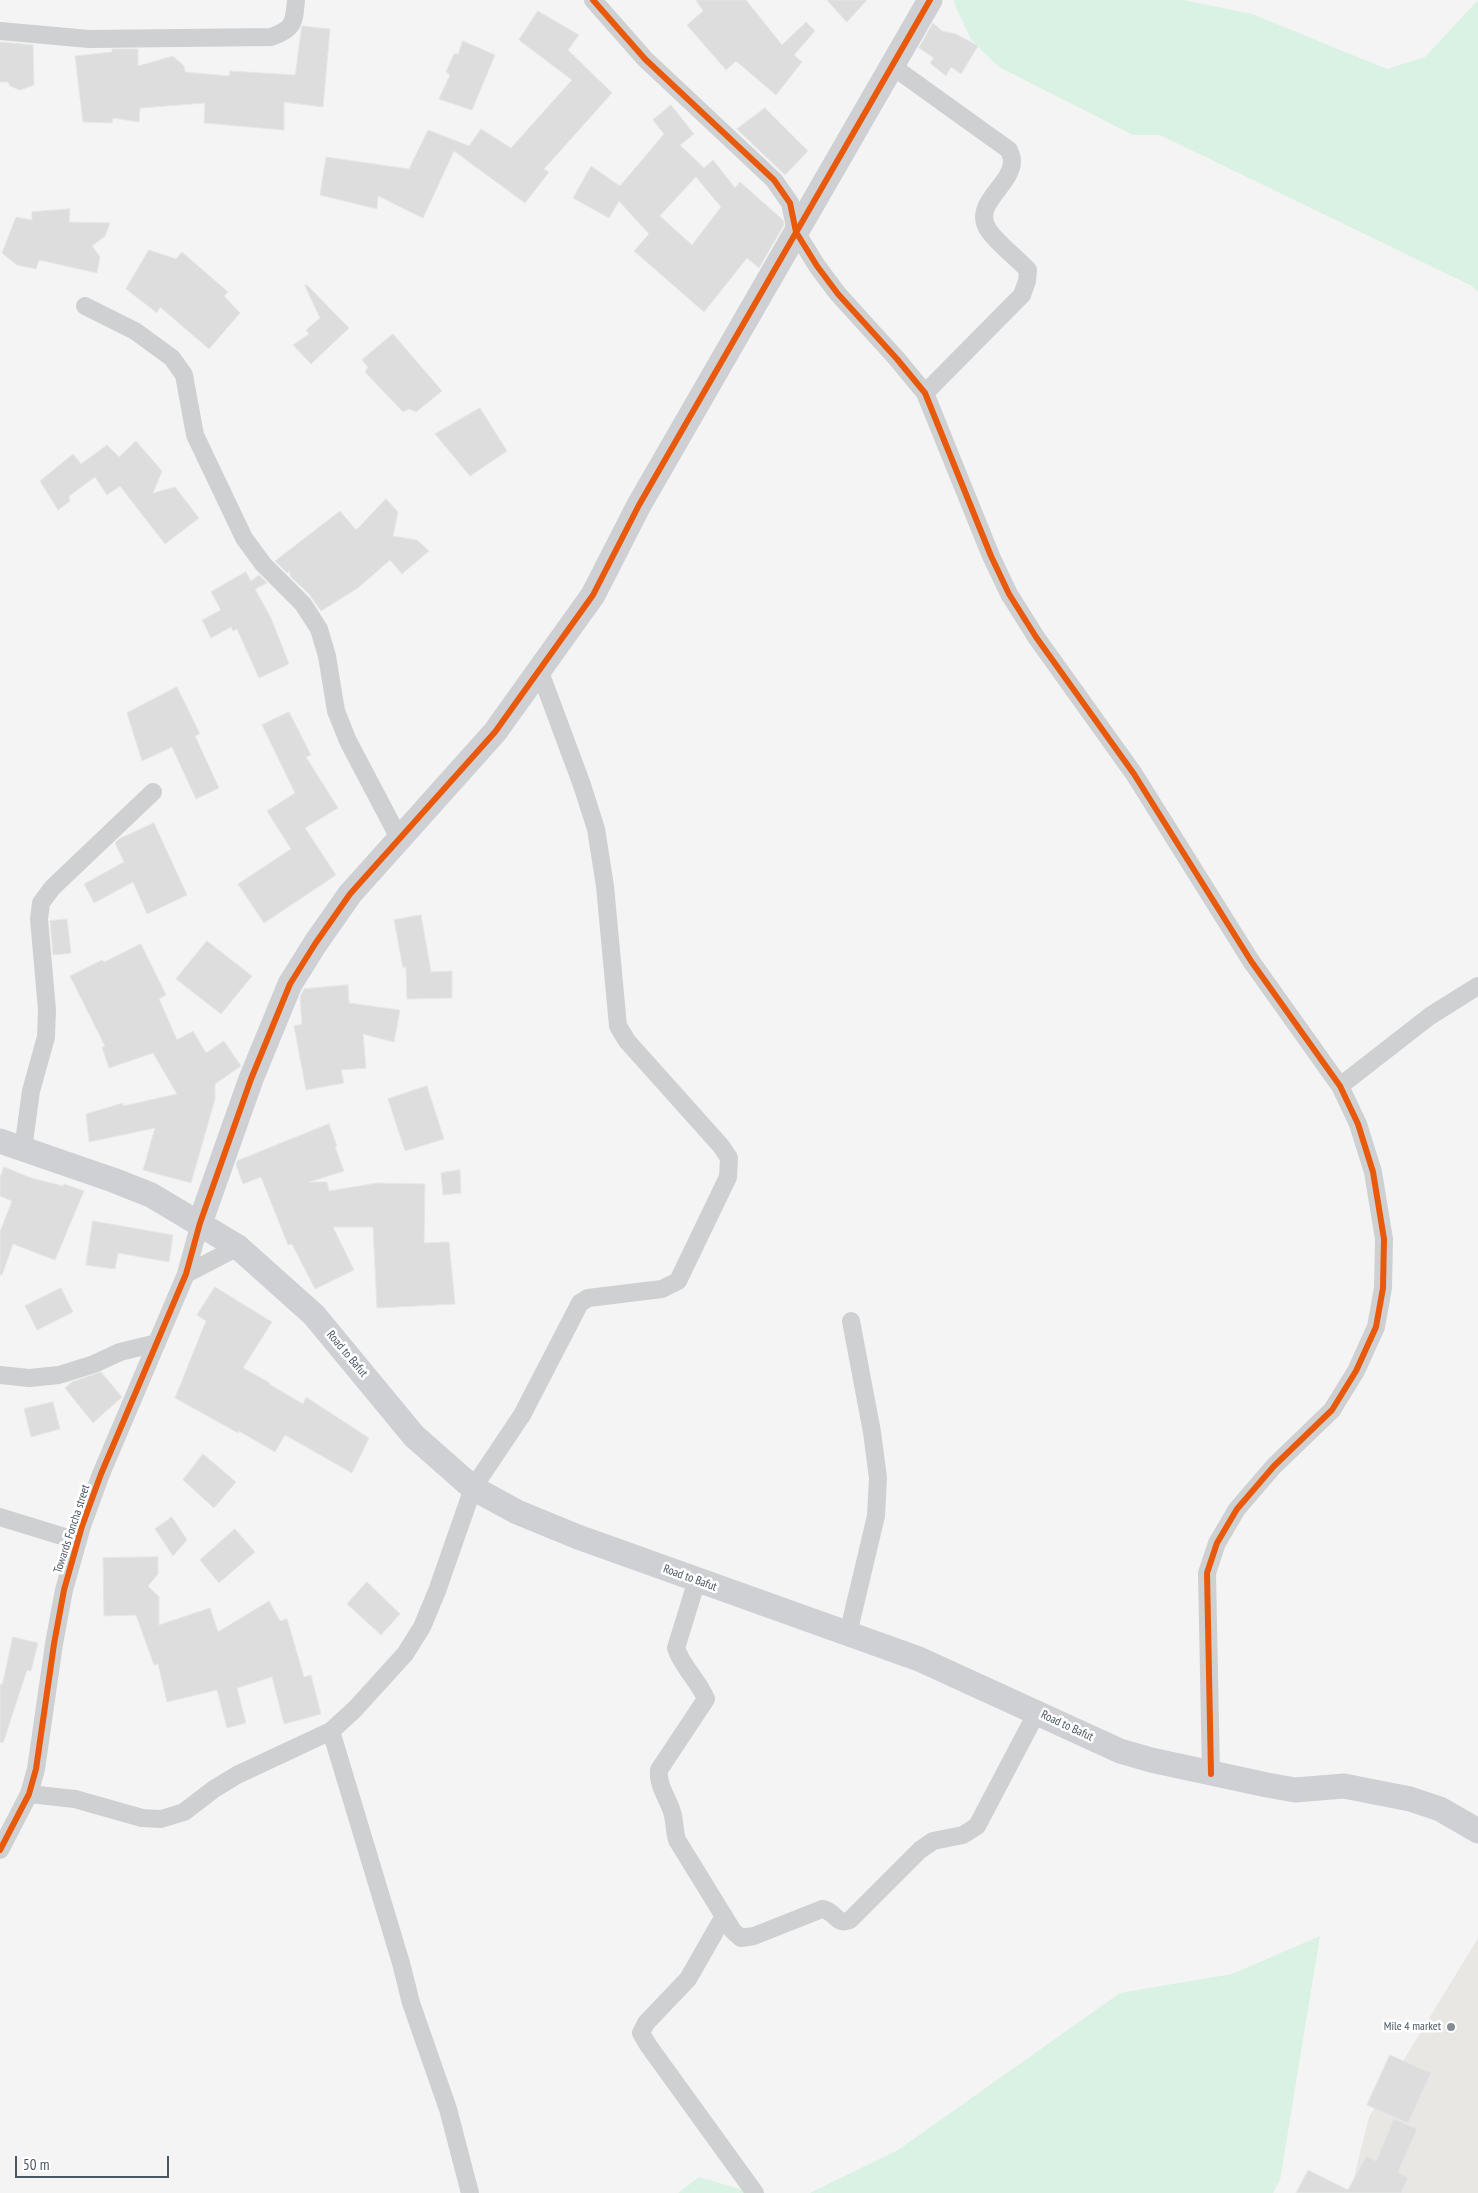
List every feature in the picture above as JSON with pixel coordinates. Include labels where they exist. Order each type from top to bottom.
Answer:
[{"type":"street","points":[[0,31],[89,39],[271,37],[286,32],[295,18],[296,0]]},
{"type":"street","points":[[593,0],[646,59],[774,180],[790,203],[796,232],[838,294],[925,393],[991,556],[1010,594],[1036,637],[1134,774],[1251,961],[1340,1086],[1358,1124],[1372,1172],[1384,1239],[1383,1288],[1376,1327],[1356,1371],[1332,1410],[1274,1466],[1236,1509],[1217,1543],[1207,1573],[1211,1774]]},
{"type":"street","points":[[200,1223],[251,1080],[290,984],[350,894],[495,732],[540,672],[593,595],[639,505],[930,0]]},
{"type":"street","points":[[892,66],[1009,150],[1012,160],[1009,174],[987,205],[984,219],[989,230],[1028,270],[1028,281],[1022,295],[925,393]]},
{"type":"street","points":[[85,306],[135,331],[172,358],[184,375],[195,435],[244,538],[263,564],[303,604],[319,629],[328,656],[336,711],[348,741],[399,838]]},
{"type":"street","points":[[29,1794],[75,1799],[142,1818],[161,1819],[184,1812],[214,1789],[237,1775],[330,1731],[355,1709],[405,1654],[422,1627],[438,1591],[473,1488],[522,1415],[580,1302],[588,1298],[662,1290],[678,1280],[728,1177],[729,1158],[721,1146],[628,1041],[618,1026],[604,886],[596,829],[582,785],[540,672]]},
{"type":"street","points":[[23,1149],[31,1091],[46,1037],[48,1010],[39,919],[41,903],[52,888],[153,792]]},
{"type":"street","points":[[1340,1086],[1423,1021],[1478,986]]},
{"type":"street","name":"Road to Bafut","points":[[0,1141],[151,1195],[238,1247],[314,1315],[414,1436],[473,1488],[517,1512],[578,1538],[920,1659],[1120,1750],[1211,1774],[1295,1790],[1354,1788],[1410,1799],[1440,1809],[1478,1831]]},
{"type":"street","name":"Towards Foncha street","points":[[0,1850],[29,1794],[36,1769],[54,1644],[64,1590],[78,1541],[102,1474],[186,1274],[200,1223]]},
{"type":"street","points":[[186,1274],[238,1247]]},
{"type":"street","points":[[848,1634],[876,1516],[878,1478],[872,1432],[851,1321]]},
{"type":"street","points":[[0,1375],[30,1378],[59,1375],[94,1364],[120,1352],[157,1343]]},
{"type":"street","points":[[0,1517],[78,1541]]},
{"type":"street","points":[[697,1580],[676,1648],[679,1656],[703,1690],[706,1699],[659,1770],[658,1777],[672,1813],[673,1827],[677,1840],[733,1931],[741,1938],[754,1936],[822,1909],[830,1910],[840,1922],[844,1923],[850,1920],[920,1850],[933,1841],[963,1835],[977,1826],[1037,1712]]},
{"type":"street","points":[[330,1731],[401,1963],[411,2003],[448,2109],[470,2193]]},
{"type":"street","points":[[724,1916],[688,1979],[646,2023],[641,2033],[755,2193]]},
{"type":"shaded area","name":"Mile 4 market","points":[[1478,1938],[1478,2193],[1350,2193],[1369,2117]]},
{"type":"green space","points":[[954,0],[1184,0],[1252,14],[1387,69],[1425,57],[1478,0],[1478,292],[1472,286],[1160,135],[1133,135],[999,67],[972,41]]},
{"type":"green space","points":[[1320,1936],[1280,2180],[1273,2193],[810,2193],[898,2150],[1120,1993],[1232,1974]]},
{"type":"green space","points":[[699,2177],[753,2193],[678,2193]]},
{"type":"building","points":[[696,0],[746,0],[782,45],[806,22],[815,31],[794,55],[802,62],[776,95],[736,61],[726,70],[687,25],[703,11]]},
{"type":"building","points":[[827,0],[867,0],[847,22]]},
{"type":"building","points":[[538,11],[579,35],[568,50],[612,93],[544,169],[549,172],[525,203],[454,151],[423,218],[378,196],[377,209],[320,195],[326,157],[409,169],[428,130],[469,146],[481,129],[511,148],[572,80],[519,40]]},
{"type":"building","points":[[933,23],[942,31],[956,34],[978,46],[961,74],[951,67],[946,76],[930,63],[934,58],[919,48]]},
{"type":"building","points":[[302,26],[330,29],[323,107],[284,102],[284,130],[204,123],[205,103],[140,108],[139,122],[113,118],[112,123],[83,122],[75,56],[112,52],[112,49],[138,49],[138,66],[173,56],[184,66],[185,72],[229,76],[230,71],[295,75]]},
{"type":"building","points":[[463,41],[495,55],[472,110],[439,99],[450,75],[446,72],[454,54],[458,54]]},
{"type":"building","points":[[0,42],[33,45],[34,85],[20,90],[10,86],[8,82],[0,82]]},
{"type":"building","points":[[671,105],[694,134],[680,145],[704,168],[713,160],[735,188],[740,182],[783,220],[784,225],[759,268],[747,258],[704,312],[634,251],[649,234],[619,201],[609,218],[573,198],[591,166],[620,186],[664,134],[653,120]],"holes":[[[696,177],[721,207],[692,245],[660,216]]]},
{"type":"building","points":[[765,108],[808,151],[785,175],[737,129]]},
{"type":"building","points":[[70,209],[69,222],[110,223],[105,236],[92,246],[100,257],[97,273],[39,260],[36,269],[17,265],[2,253],[16,217],[32,220],[32,212]]},
{"type":"building","points":[[149,250],[176,259],[182,252],[228,292],[224,296],[240,313],[209,349],[160,307],[157,313],[126,289]]},
{"type":"building","points":[[307,285],[349,328],[311,364],[293,345],[309,334],[306,330],[320,318],[305,286]]},
{"type":"building","points":[[393,334],[442,391],[416,412],[409,409],[403,412],[365,372],[368,367],[362,360]]},
{"type":"building","points":[[480,408],[507,451],[470,476],[435,434]]},
{"type":"building","points":[[136,441],[162,471],[153,493],[175,487],[199,518],[165,544],[120,486],[107,495],[95,477],[69,496],[70,501],[58,510],[40,481],[73,454],[81,464],[107,445],[119,457]]},
{"type":"building","points":[[386,499],[398,512],[393,536],[417,540],[429,551],[402,574],[390,560],[358,588],[321,611],[309,594],[291,577],[289,571],[287,573],[275,561],[340,511],[356,530]]},
{"type":"building","points":[[246,572],[251,581],[259,575],[267,583],[255,589],[271,618],[289,664],[259,678],[237,629],[233,631],[231,627],[211,638],[202,620],[221,610],[211,592]]},
{"type":"building","points":[[177,687],[200,734],[195,736],[219,788],[196,799],[172,747],[142,761],[127,713]]},
{"type":"building","points":[[289,712],[311,755],[306,757],[338,808],[305,828],[336,875],[264,923],[238,884],[291,849],[267,811],[295,793],[262,725]]},
{"type":"building","points":[[154,823],[187,895],[147,914],[133,882],[94,903],[84,884],[124,862],[115,843],[119,839]]},
{"type":"building","points":[[421,915],[431,972],[452,971],[452,998],[407,999],[406,967],[403,968],[394,920]]},
{"type":"building","points":[[67,919],[71,953],[53,955],[50,921]]},
{"type":"building","points":[[207,941],[252,976],[221,1014],[176,979]]},
{"type":"building","points":[[141,944],[166,995],[159,999],[177,1040],[193,1031],[206,1053],[224,1041],[241,1066],[215,1084],[215,1099],[191,1183],[143,1170],[155,1128],[89,1142],[86,1114],[123,1103],[123,1106],[177,1094],[153,1053],[109,1068],[102,1047],[105,1046],[70,976]]},
{"type":"building","points":[[348,985],[349,1003],[400,1010],[394,1042],[363,1034],[366,1068],[341,1070],[344,1083],[306,1090],[294,1026],[302,1024],[300,997],[304,989]]},
{"type":"building","points":[[427,1086],[444,1139],[405,1151],[388,1099]]},
{"type":"building","points":[[329,1124],[344,1171],[309,1182],[327,1182],[329,1191],[377,1183],[425,1184],[424,1243],[449,1242],[455,1304],[377,1308],[373,1227],[333,1227],[354,1270],[315,1289],[292,1244],[288,1245],[261,1177],[243,1184],[236,1165],[237,1161]]},
{"type":"building","points":[[4,1167],[31,1178],[63,1186],[64,1184],[84,1191],[55,1260],[13,1244],[2,1275],[0,1275],[0,1232],[12,1201],[0,1196],[0,1178]]},
{"type":"building","points":[[460,1170],[461,1193],[443,1195],[441,1173]]},
{"type":"building","points":[[93,1221],[173,1235],[169,1262],[118,1253],[115,1269],[86,1265]]},
{"type":"building","points":[[215,1287],[272,1322],[243,1368],[303,1404],[306,1397],[369,1438],[352,1473],[285,1435],[275,1452],[175,1398],[206,1321],[197,1315]]},
{"type":"building","points":[[61,1288],[73,1312],[37,1330],[25,1306]]},
{"type":"building","points":[[101,1372],[122,1397],[93,1423],[65,1388],[72,1382]]},
{"type":"building","points":[[53,1402],[60,1429],[31,1437],[24,1409]]},
{"type":"building","points":[[203,1454],[236,1482],[214,1508],[183,1480]]},
{"type":"building","points":[[172,1517],[187,1540],[173,1556],[155,1529]]},
{"type":"building","points":[[235,1529],[255,1552],[219,1583],[200,1560]]},
{"type":"building","points":[[158,1557],[158,1574],[148,1586],[159,1597],[159,1625],[210,1608],[218,1632],[269,1601],[280,1621],[287,1619],[304,1677],[311,1675],[321,1714],[284,1724],[272,1677],[237,1688],[246,1723],[227,1728],[217,1690],[167,1702],[158,1664],[154,1665],[136,1615],[104,1616],[103,1558]]},
{"type":"building","points":[[367,1582],[400,1614],[381,1635],[347,1604]]},
{"type":"building","points":[[13,1637],[38,1643],[31,1671],[27,1670],[3,1743],[0,1742],[0,1684],[2,1685]]},
{"type":"building","points":[[1390,2055],[1431,2073],[1408,2123],[1367,2105]]},
{"type":"building","points":[[1394,2119],[1417,2129],[1398,2172],[1408,2178],[1401,2193],[1296,2193],[1308,2170],[1348,2190],[1366,2156],[1376,2161]]},
{"type":"cycle path","points":[[593,0],[645,59],[774,180],[790,203],[796,232],[817,266],[838,294],[925,393],[991,556],[1009,594],[1036,637],[1134,774],[1251,961],[1340,1086],[1358,1124],[1373,1172],[1384,1239],[1383,1288],[1376,1327],[1356,1371],[1332,1410],[1274,1466],[1237,1509],[1217,1543],[1207,1573],[1211,1774]]},
{"type":"cycle path","points":[[0,1850],[29,1794],[36,1769],[54,1644],[64,1590],[82,1526],[101,1474],[186,1274],[200,1223],[251,1079],[290,984],[350,894],[495,732],[593,595],[639,505],[930,0]]},
{"type":"place","name":"Mile 4 market","points":[[1451,2027]]}]
